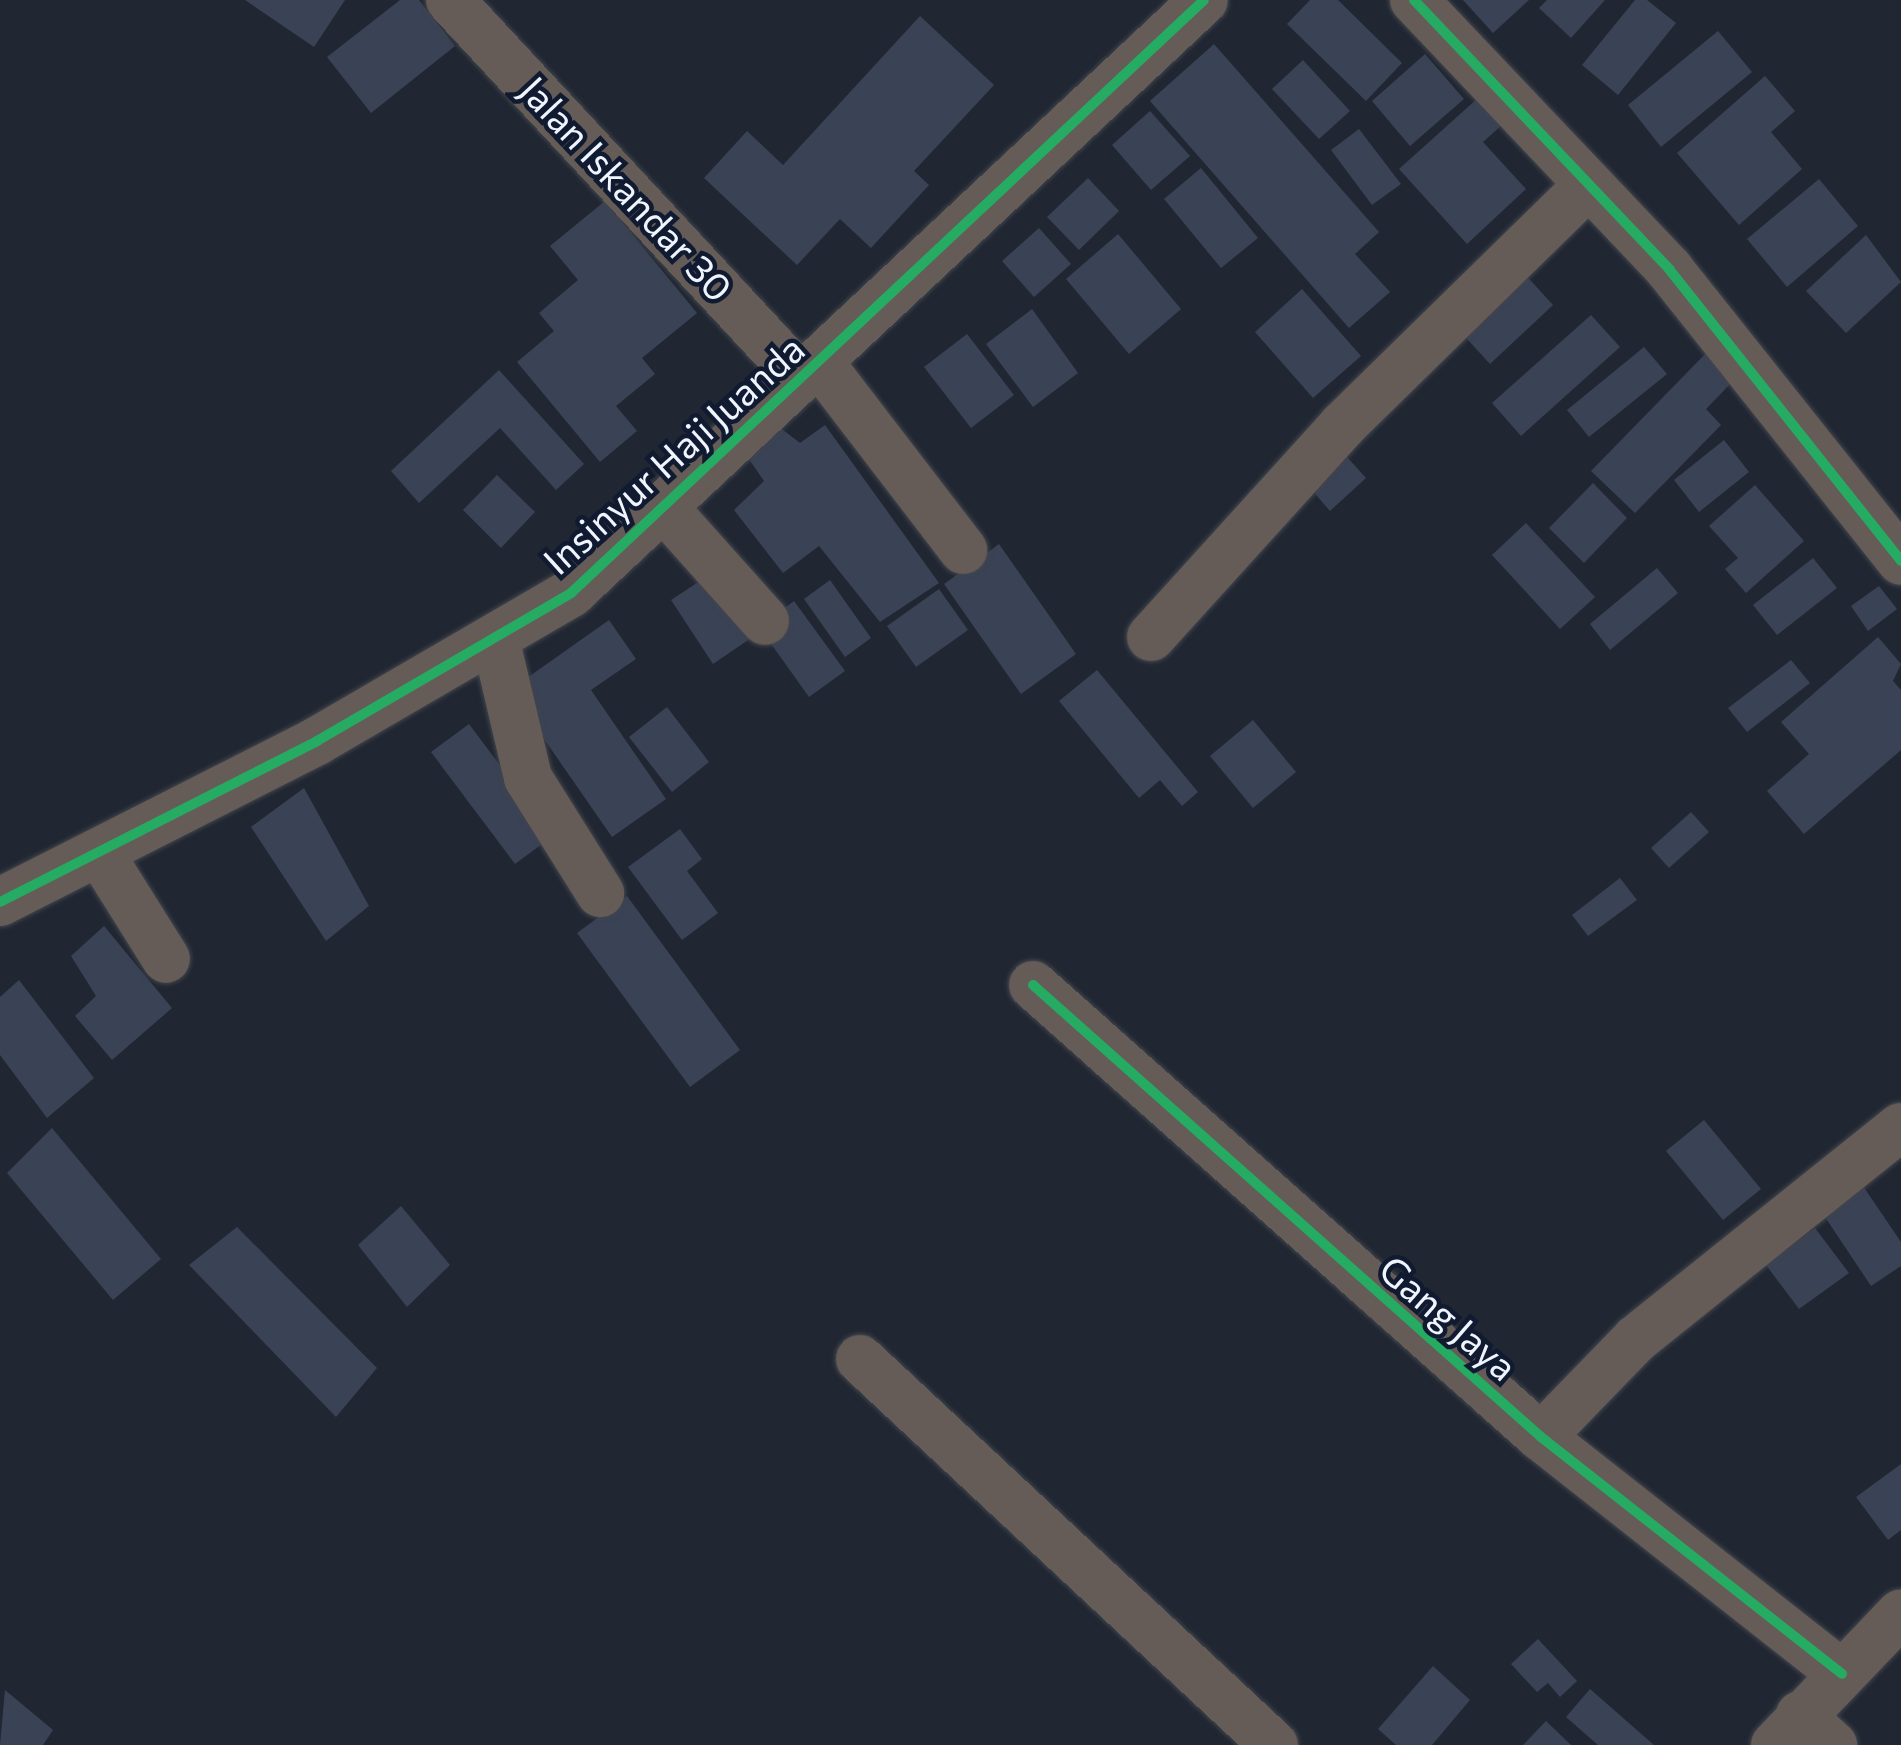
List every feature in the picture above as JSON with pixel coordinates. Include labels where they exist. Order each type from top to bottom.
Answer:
[{"type":"street","name":"Jalan Iskandar 30","points":[[450,0],[810,370],[963,550]]},
{"type":"street","name":"Insinyur Haji Juanda","points":[[0,902],[317,741],[571,592],[665,509],[1204,0]]},
{"type":"street","points":[[1414,0],[1669,269],[1901,561]]},
{"type":"street","points":[[1151,637],[1343,425],[1589,184]]},
{"type":"street","points":[[665,509],[765,621]]},
{"type":"street","points":[[494,638],[528,778],[600,893]]},
{"type":"street","points":[[99,852],[166,959]]},
{"type":"street","name":"Gang Jaya","points":[[1033,985],[1540,1438],[1842,1674]]},
{"type":"street","points":[[1540,1438],[1650,1327],[1901,1127]]},
{"type":"street","points":[[860,1359],[1274,1745]]},
{"type":"street","points":[[1803,1735],[1842,1674],[1901,1613]]},
{"type":"building","points":[[245,0],[345,0],[314,47]]},
{"type":"building","points":[[400,0],[419,0],[455,46],[371,113],[327,57]]},
{"type":"building","points":[[1310,0],[1338,0],[1402,63],[1366,101],[1287,24]]},
{"type":"building","points":[[1463,0],[1529,0],[1493,33]]},
{"type":"building","points":[[1547,0],[1605,0],[1571,38],[1539,8]]},
{"type":"building","points":[[1635,0],[1647,0],[1676,23],[1618,95],[1582,65]]},
{"type":"building","points":[[920,16],[994,85],[914,171],[929,185],[871,248],[840,219],[797,265],[704,178],[747,131],[783,165]]},
{"type":"building","points":[[1718,31],[1752,72],[1661,147],[1628,105]]},
{"type":"building","points":[[1214,44],[1379,232],[1355,254],[1390,292],[1349,328],[1150,101]]},
{"type":"building","points":[[1425,54],[1464,99],[1410,146],[1372,101]]},
{"type":"building","points":[[1303,60],[1350,111],[1319,139],[1272,89]]},
{"type":"building","points":[[1765,76],[1795,111],[1771,132],[1802,169],[1739,225],[1677,153]]},
{"type":"building","points":[[1478,98],[1502,125],[1483,142],[1526,189],[1467,244],[1399,169]]},
{"type":"building","points":[[1150,111],[1190,156],[1151,190],[1112,145]]},
{"type":"building","points":[[1359,129],[1401,184],[1372,205],[1331,150]]},
{"type":"building","points":[[1201,168],[1258,238],[1221,268],[1164,199]]},
{"type":"building","points":[[1088,178],[1119,211],[1079,250],[1047,217]]},
{"type":"building","points":[[1819,179],[1858,226],[1787,287],[1747,239]]},
{"type":"building","points":[[605,201],[697,313],[642,358],[655,374],[616,406],[637,431],[600,462],[517,362],[554,331],[539,313],[578,280],[550,246]]},
{"type":"building","points":[[1039,228],[1071,264],[1034,297],[1002,261]]},
{"type":"building","points":[[1118,234],[1181,309],[1129,354],[1066,279]]},
{"type":"building","points":[[1866,235],[1901,282],[1846,333],[1806,291]]},
{"type":"building","points":[[1520,269],[1553,305],[1490,364],[1456,327]]},
{"type":"building","points":[[1302,289],[1361,356],[1313,398],[1255,332]]},
{"type":"building","points":[[1032,309],[1078,373],[1033,407],[986,344]]},
{"type":"building","points":[[1591,315],[1620,347],[1521,436],[1492,403]]},
{"type":"building","points":[[967,334],[1014,395],[971,428],[924,367]]},
{"type":"building","points":[[1644,347],[1667,374],[1589,437],[1567,410]]},
{"type":"building","points":[[1711,348],[1739,375],[1706,409],[1721,425],[1635,513],[1591,471]]},
{"type":"building","points":[[499,370],[584,464],[556,490],[500,428],[419,503],[391,471]]},
{"type":"building","points":[[774,423],[800,443],[825,425],[939,583],[880,622],[819,546],[783,573],[734,510],[764,481],[744,452]]},
{"type":"building","points":[[1724,440],[1749,472],[1699,512],[1674,480]]},
{"type":"building","points":[[1338,447],[1366,478],[1330,511],[1303,480]]},
{"type":"building","points":[[497,475],[535,512],[501,548],[463,510]]},
{"type":"building","points":[[1593,483],[1627,518],[1584,563],[1549,528]]},
{"type":"building","points":[[1755,485],[1804,541],[1746,593],[1725,569],[1738,558],[1709,526]]},
{"type":"building","points":[[1526,523],[1595,597],[1560,629],[1492,555]]},
{"type":"building","points":[[999,544],[1076,654],[1021,694],[944,584]]},
{"type":"building","points":[[1813,558],[1837,588],[1777,635],[1753,605]]},
{"type":"building","points":[[1657,568],[1678,593],[1610,650],[1590,624]]},
{"type":"building","points":[[715,571],[757,634],[713,664],[671,600]]},
{"type":"building","points":[[830,580],[871,638],[845,657],[804,599]]},
{"type":"building","points":[[1879,586],[1897,609],[1868,631],[1851,606]]},
{"type":"building","points":[[939,589],[968,630],[916,667],[887,626]]},
{"type":"building","points":[[794,601],[845,671],[809,697],[759,627]]},
{"type":"building","points":[[609,620],[636,659],[591,690],[666,799],[612,837],[510,690]]},
{"type":"building","points":[[1878,637],[1901,664],[1893,681],[1901,690],[1901,750],[1804,834],[1767,791],[1809,754],[1781,722]]},
{"type":"building","points":[[1791,660],[1810,683],[1747,732],[1728,708]]},
{"type":"building","points":[[1097,670],[1198,792],[1182,806],[1160,780],[1139,798],[1059,701]]},
{"type":"building","points":[[667,707],[709,762],[672,792],[629,737]]},
{"type":"building","points":[[1253,720],[1296,772],[1253,808],[1210,756]]},
{"type":"building","points":[[469,724],[553,836],[515,864],[431,752]]},
{"type":"building","points":[[304,788],[369,906],[326,941],[251,827]]},
{"type":"building","points":[[1691,812],[1709,832],[1669,868],[1651,848]]},
{"type":"building","points":[[680,829],[702,859],[687,871],[718,913],[682,940],[628,867]]},
{"type":"building","points":[[1620,878],[1637,900],[1588,936],[1572,915]]},
{"type":"building","points":[[627,896],[740,1050],[690,1087],[577,933]]},
{"type":"building","points":[[104,926],[172,1008],[112,1060],[75,1016],[96,996],[71,956]]},
{"type":"building","points":[[19,980],[94,1078],[47,1118],[0,1055],[0,997]]},
{"type":"building","points":[[1704,1120],[1761,1189],[1723,1220],[1666,1151]]},
{"type":"building","points":[[52,1128],[161,1259],[113,1300],[7,1173]]},
{"type":"building","points":[[1863,1186],[1901,1242],[1901,1266],[1871,1286],[1823,1214]]},
{"type":"building","points":[[401,1206],[450,1265],[407,1307],[358,1245]]},
{"type":"building","points":[[237,1227],[377,1368],[336,1417],[189,1265]]},
{"type":"building","points":[[1815,1228],[1849,1273],[1799,1309],[1766,1265]]},
{"type":"building","points":[[1901,1464],[1901,1530],[1888,1540],[1856,1497]]},
{"type":"building","points":[[1538,1639],[1577,1681],[1560,1697],[1548,1683],[1537,1692],[1511,1664]]},
{"type":"building","points":[[1433,1666],[1470,1700],[1432,1745],[1396,1745],[1378,1729]]},
{"type":"building","points":[[1590,1689],[1654,1745],[1598,1745],[1566,1717]]},
{"type":"building","points":[[5,1690],[53,1730],[43,1745],[0,1745]]},
{"type":"building","points":[[1546,1721],[1571,1745],[1523,1745]]},
{"type":"cycle path","points":[[0,902],[317,741],[571,593],[1204,0]]},
{"type":"cycle path","points":[[1414,0],[1669,269],[1901,561]]},
{"type":"cycle path","points":[[1033,985],[1541,1437],[1842,1674]]}]
